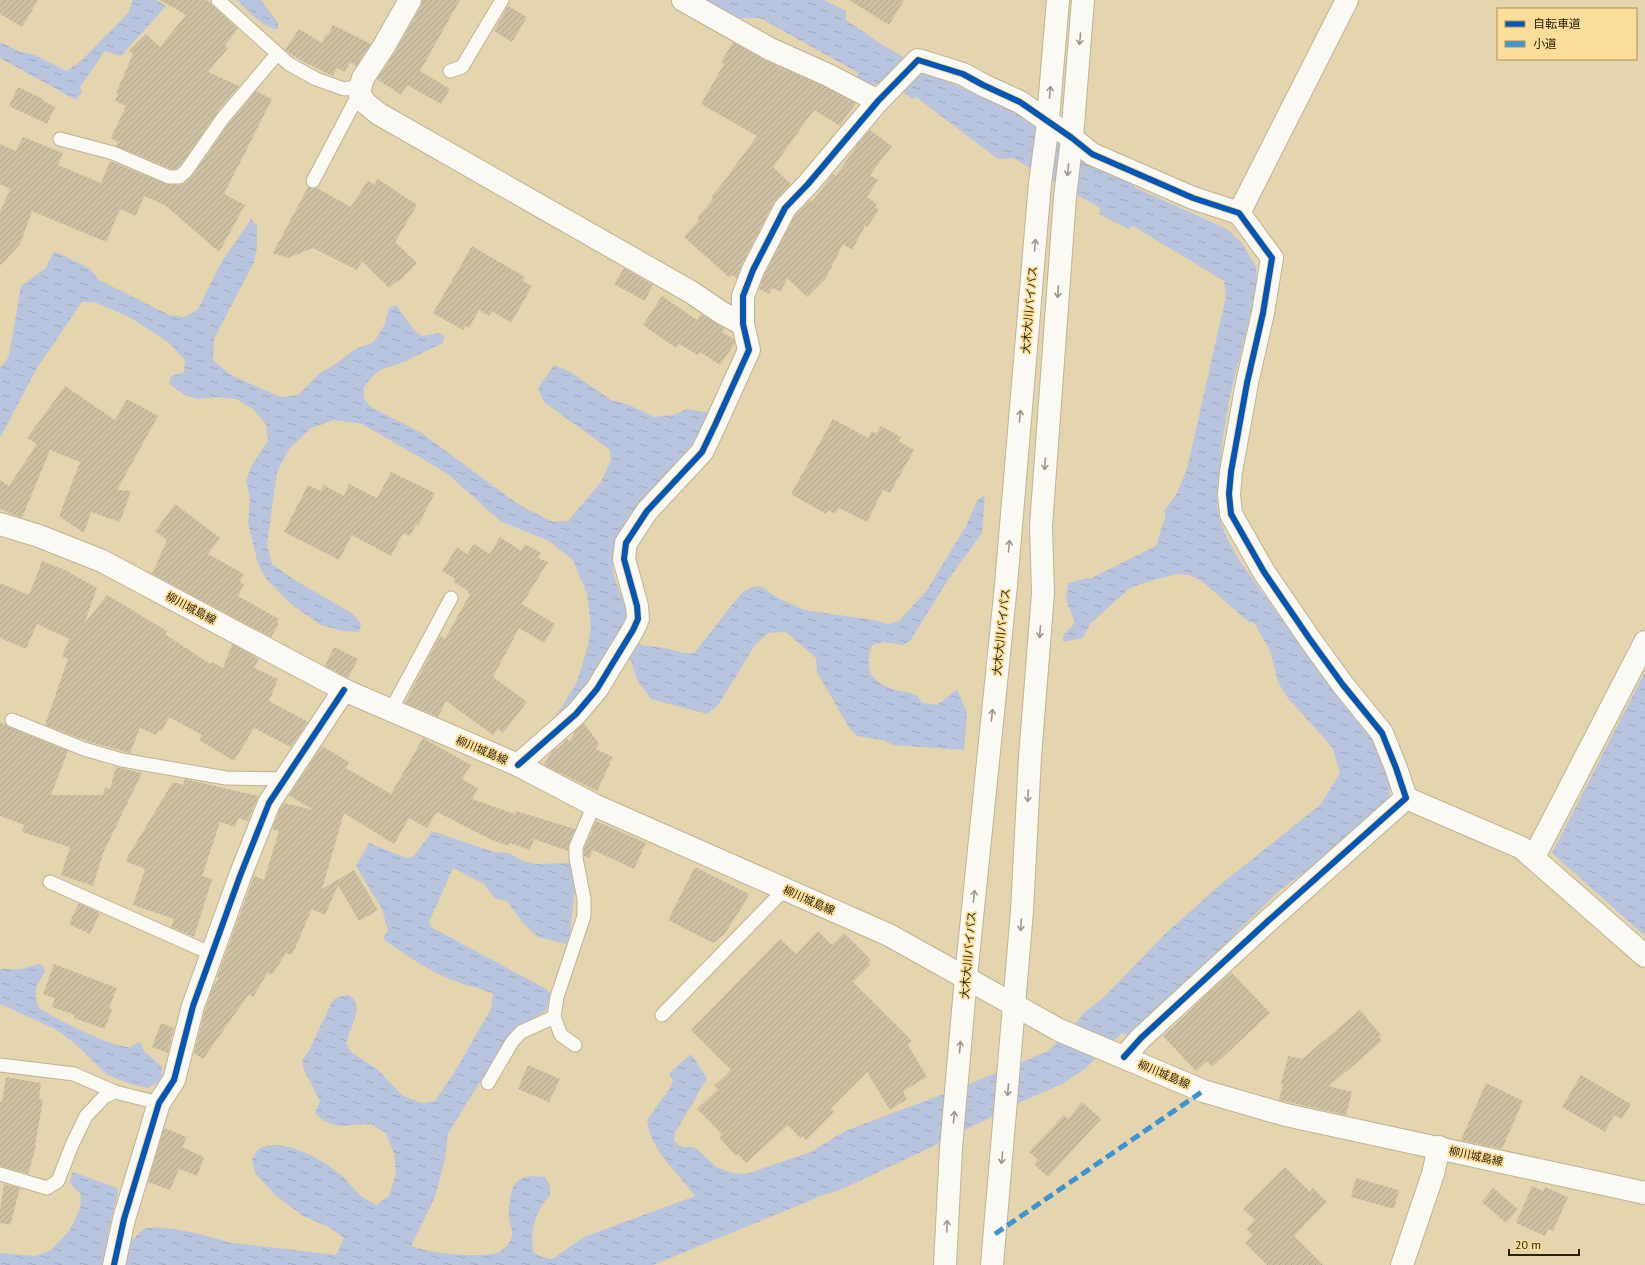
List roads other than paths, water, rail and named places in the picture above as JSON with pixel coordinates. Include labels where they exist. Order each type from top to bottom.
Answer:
[{"type":"main road","points":[[410,0],[384,46],[363,78],[361,92],[364,102],[379,114],[691,292],[722,313],[743,324]]},
{"type":"main road","points":[[683,0],[770,49],[882,97]]},
{"type":"main road","name":"大木大川バイパス","points":[[944,1265],[951,1148],[966,977],[1006,585],[1040,183],[1048,126],[1058,0]]},
{"type":"main road","points":[[992,1265],[1015,1006],[1030,757],[1043,593],[1041,526],[1065,197],[1072,140],[1083,0]]},
{"type":"main road","points":[[1239,213],[1347,0]]},
{"type":"main road","points":[[518,766],[576,714],[597,689],[633,630],[638,619],[637,606],[624,559],[626,543],[647,511],[702,452],[749,350],[743,324],[743,296],[753,270],[785,208],[808,184],[882,97],[918,60],[963,74],[983,86],[1020,102],[1048,126],[1092,154],[1193,198],[1239,213],[1272,258],[1263,313],[1247,382],[1231,472],[1229,494],[1231,514],[1264,572],[1309,638],[1343,685],[1382,733],[1406,798],[1522,848],[1645,956]]},
{"type":"main road","name":"柳川城島線","points":[[0,524],[39,536],[102,561],[344,690],[518,766],[594,805],[889,935],[1059,1030],[1203,1091],[1286,1115],[1645,1193]]},
{"type":"main road","points":[[1534,857],[1645,642]]},
{"type":"main road","points":[[114,1265],[124,1219],[159,1103],[174,1080],[193,1006],[240,876],[270,802],[344,690]]},
{"type":"main road","points":[[1118,1054],[1141,1038],[1268,921],[1406,798]]},
{"type":"main road","points":[[1402,1265],[1433,1174],[1439,1148]]},
{"type":"lane","points":[[218,0],[288,64],[316,79],[344,90],[361,92],[313,181]]},
{"type":"lane","points":[[450,72],[462,67],[502,0]]},
{"type":"lane","points":[[60,139],[113,153],[169,177],[179,177],[186,171],[223,118],[277,54]]},
{"type":"lane","points":[[391,710],[451,598]]},
{"type":"lane","points":[[12,720],[84,749],[122,760],[226,778],[286,779]]},
{"type":"lane","points":[[575,1045],[561,1035],[554,1017],[557,997],[584,916],[584,899],[576,858],[576,847],[594,805]]},
{"type":"lane","points":[[50,882],[212,954]]},
{"type":"lane","points":[[662,1015],[785,889]]},
{"type":"lane","points":[[488,1083],[512,1042],[521,1032],[554,1017]]},
{"type":"lane","points":[[0,1065],[74,1074],[115,1092],[159,1103]]},
{"type":"lane","points":[[0,1174],[47,1188],[58,1181],[72,1145],[86,1116],[104,1097],[115,1092]]},
{"type":"water","points":[[133,0],[156,0],[166,6],[121,56],[105,51],[80,87],[82,92],[76,100],[0,58],[0,42],[18,51],[35,55],[67,71],[82,60],[128,13]]},
{"type":"water","points":[[237,0],[261,0],[278,23],[278,29],[262,23]]},
{"type":"water","points":[[695,0],[824,0],[846,11],[846,20],[881,44],[940,78],[989,100],[994,97],[1135,180],[1134,187],[1227,229],[1242,243],[1256,267],[1257,288],[1229,400],[1223,437],[1217,499],[1218,514],[1227,538],[1239,560],[1290,631],[1321,669],[1374,741],[1390,783],[1389,802],[1355,835],[1279,891],[1202,969],[1130,1036],[1122,1033],[1085,1069],[1064,1083],[1027,1099],[921,1152],[838,1191],[826,1194],[653,1265],[0,1265],[0,1253],[36,1256],[51,1250],[69,1231],[80,1209],[81,1195],[69,1182],[73,1172],[117,1188],[118,1192],[107,1237],[128,1243],[144,1229],[161,1228],[198,1234],[227,1242],[336,1255],[344,1238],[329,1227],[303,1216],[275,1195],[255,1173],[252,1159],[259,1149],[268,1146],[278,1145],[290,1147],[314,1157],[334,1169],[344,1177],[360,1195],[376,1205],[389,1196],[396,1174],[394,1154],[386,1133],[371,1124],[339,1126],[324,1121],[315,1113],[320,1101],[304,1070],[302,1061],[310,1049],[333,1000],[341,996],[348,995],[355,1000],[357,1011],[346,1043],[351,1052],[377,1069],[402,1095],[421,1103],[434,1102],[452,1076],[491,1009],[493,994],[443,976],[416,961],[383,939],[388,930],[382,909],[356,866],[369,843],[406,858],[414,856],[432,831],[494,852],[509,853],[523,861],[536,864],[569,863],[575,886],[570,934],[566,944],[538,937],[522,922],[507,901],[494,898],[484,884],[453,868],[429,922],[431,927],[546,989],[550,993],[547,1010],[510,1033],[448,1134],[445,1159],[435,1197],[411,1246],[442,1253],[468,1255],[491,1254],[499,1252],[508,1244],[512,1236],[509,1212],[513,1188],[520,1179],[524,1177],[537,1176],[545,1177],[550,1186],[550,1195],[540,1208],[534,1222],[532,1237],[534,1253],[542,1257],[552,1259],[584,1237],[695,1196],[666,1161],[653,1142],[647,1120],[670,1088],[673,1081],[669,1073],[691,1054],[707,1078],[675,1133],[674,1141],[678,1145],[697,1149],[716,1167],[733,1173],[746,1174],[811,1152],[845,1131],[965,1086],[1048,1051],[1077,1022],[1082,1014],[1103,998],[1166,933],[1221,884],[1320,805],[1340,773],[1332,747],[1287,697],[1278,682],[1271,653],[1255,624],[1252,622],[1250,623],[1203,582],[1189,575],[1178,574],[1153,580],[1130,588],[1090,624],[1083,638],[1063,642],[1063,635],[1075,623],[1066,600],[1068,583],[1087,578],[1089,579],[1156,546],[1166,514],[1164,511],[1177,493],[1187,469],[1226,296],[1224,281],[1133,226],[1129,229],[1099,214],[1100,208],[1013,158],[998,159],[916,97],[912,99],[901,91],[887,77],[875,85],[870,85],[858,78],[857,72],[760,18],[726,18]]},
{"type":"water","points":[[251,219],[257,226],[257,247],[254,262],[214,339],[213,360],[231,375],[280,397],[298,395],[320,373],[337,363],[355,349],[374,342],[385,324],[389,308],[396,305],[415,331],[422,336],[439,333],[444,336],[443,343],[401,363],[380,370],[364,387],[364,399],[371,407],[420,432],[519,505],[553,522],[568,521],[601,482],[611,460],[610,450],[544,402],[538,388],[554,365],[569,371],[611,400],[627,404],[654,417],[673,415],[687,409],[710,413],[694,442],[629,516],[617,551],[613,570],[625,605],[630,611],[623,635],[642,645],[665,648],[684,653],[694,653],[743,592],[754,586],[762,587],[776,597],[804,610],[874,620],[888,624],[899,621],[927,590],[966,526],[977,501],[985,494],[982,533],[948,580],[910,641],[903,645],[883,642],[872,645],[869,654],[869,669],[876,680],[890,688],[915,695],[923,703],[937,705],[957,689],[967,713],[964,750],[893,745],[883,740],[857,736],[848,726],[817,672],[816,658],[786,632],[768,633],[755,645],[719,704],[707,714],[651,699],[637,680],[631,661],[611,655],[559,720],[541,730],[551,721],[561,708],[577,682],[588,645],[591,626],[587,594],[573,560],[549,541],[500,521],[449,475],[428,462],[362,424],[334,420],[311,428],[289,449],[277,472],[267,545],[272,564],[296,581],[352,613],[361,624],[359,632],[344,631],[321,625],[291,604],[267,580],[258,564],[248,523],[250,498],[246,481],[251,467],[268,440],[266,424],[253,409],[236,399],[215,397],[199,399],[185,395],[169,384],[171,376],[184,372],[185,360],[168,342],[131,318],[95,302],[82,302],[37,368],[0,438],[0,366],[2,366],[9,356],[21,286],[46,268],[54,251],[89,268],[99,280],[169,315],[185,317],[198,309],[221,263]]},
{"type":"water","points":[[1645,672],[1645,936],[1552,853]]},
{"type":"water","points":[[39,964],[43,965],[45,972],[39,981],[36,990],[36,999],[40,1009],[85,1032],[111,1043],[130,1047],[141,1043],[144,1051],[160,1065],[162,1069],[161,1078],[158,1082],[148,1088],[131,1084],[107,1075],[79,1047],[57,1030],[0,1004],[0,969],[21,969]]}]
